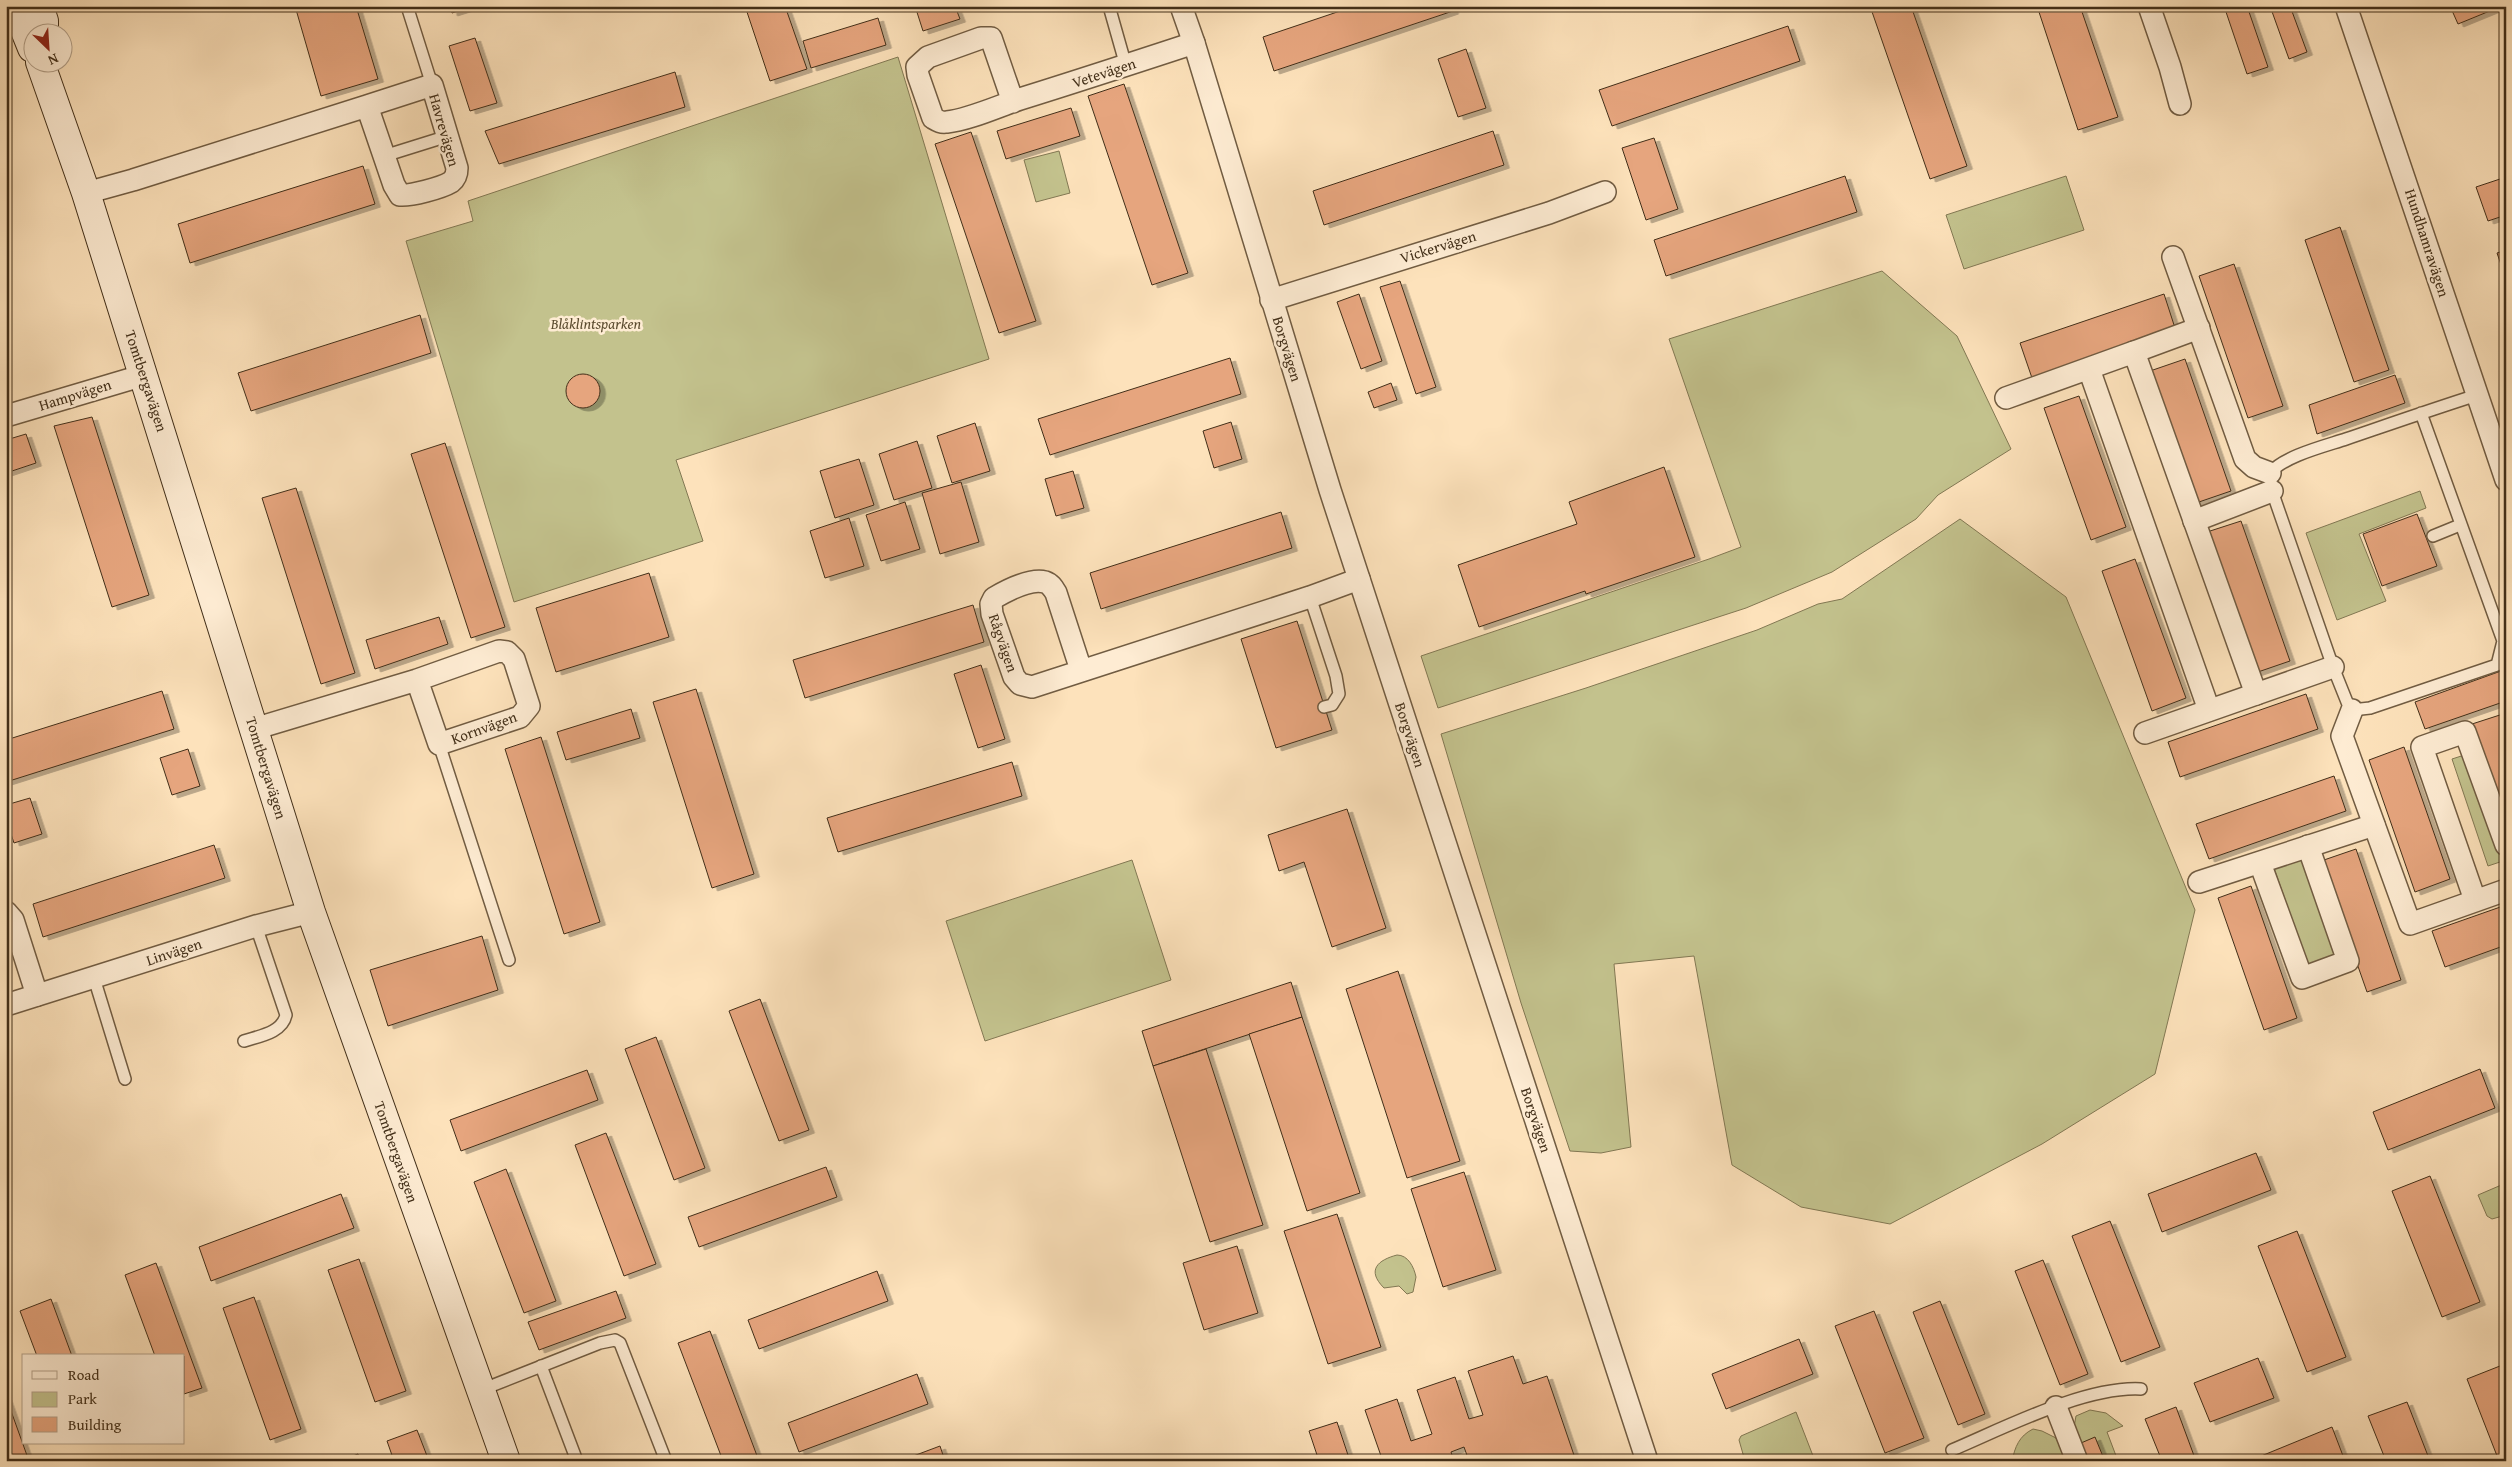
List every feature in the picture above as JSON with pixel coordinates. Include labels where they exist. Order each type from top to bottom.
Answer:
[{"type":"street","name":"Tomtbergavägen","points":[[15,6],[22,22]]},
{"type":"street","points":[[39,6],[44,22]]},
{"type":"street","name":"Borgvägen","points":[[1181,6],[1359,579],[1647,1461]]},
{"type":"street","points":[[2149,6],[2170,67],[2180,104]]},
{"type":"street","name":"Hundhamravägen","points":[[2346,6],[2506,480]]},
{"type":"street","name":"Vetevägen","points":[[1013,102],[991,38],[981,38],[928,57],[917,67],[933,118],[940,122],[948,122],[1013,102],[1126,66],[1194,43]]},
{"type":"street","name":"Tomtbergavägen","points":[[44,72],[86,193],[312,912],[506,1461]]},
{"type":"street","name":"Havrevägen","points":[[86,193],[133,180],[432,85],[457,168],[456,176],[451,182],[408,196],[400,195],[394,185],[367,106]]},
{"type":"street","name":"Vickervägen","points":[[1271,300],[1549,213],[1605,192]]},
{"type":"street","points":[[2173,257],[2245,460],[2271,482],[2194,521]]},
{"type":"street","points":[[2006,398],[2199,328]]},
{"type":"street","points":[[2134,352],[2256,694]]},
{"type":"street","points":[[2089,369],[2209,710]]},
{"type":"street","name":"Hampvägen","points":[[6,416],[144,375]]},
{"type":"street","name":"Rågvägen","points":[[1081,670],[1056,593],[1051,585],[1044,582],[1032,582],[994,598],[991,604],[992,614],[1014,677],[1020,684],[1032,687],[1310,597],[1359,579]]},
{"type":"street","name":"Kornvägen","points":[[254,729],[417,680],[499,652],[508,652],[514,659],[529,706],[520,717],[439,744],[417,680]]},
{"type":"street","points":[[2145,733],[2333,667]]},
{"type":"street","points":[[2352,710],[2342,736],[2410,924],[2506,890]]},
{"type":"street","points":[[2474,900],[2422,747],[2465,732],[2506,845]]},
{"type":"street","points":[[2199,882],[2374,825]]},
{"type":"street","points":[[2260,863],[2302,978],[2348,961],[2308,846]]},
{"type":"street","points":[[6,912],[13,920],[37,995]]},
{"type":"street","name":"Linvägen","points":[[6,1005],[256,926],[312,912]]},
{"type":"street","points":[[2056,1407],[2077,1461]]},
{"type":"lane","points":[[407,6],[432,85]]},
{"type":"lane","points":[[1109,6],[1126,66]]},
{"type":"lane","points":[[384,156],[448,136]]},
{"type":"lane","points":[[2421,413],[2503,641],[2497,665],[2370,708],[2352,710],[2333,667],[2271,482],[2276,465],[2317,449],[2421,413],[2477,395]]},
{"type":"lane","points":[[2433,536],[2460,525]]},
{"type":"lane","points":[[1310,597],[1336,676],[1339,694],[1332,705],[1324,708]]},
{"type":"lane","points":[[439,744],[509,960]]},
{"type":"lane","points":[[244,1041],[274,1030],[284,1022],[286,1015],[256,926]]},
{"type":"lane","points":[[94,978],[125,1079]]},
{"type":"lane","points":[[481,1390],[600,1343],[615,1340],[620,1344],[666,1461]]},
{"type":"lane","points":[[541,1366],[577,1461]]},
{"type":"lane","points":[[1952,1450],[2083,1397],[2121,1388],[2140,1389]]},
{"type":"green space","name":"Blåklintsparken","points":[[898,57],[989,359],[676,460],[703,541],[514,602],[406,241],[473,221],[468,201]]},
{"type":"green space","points":[[1059,151],[1070,193],[1036,202],[1024,160]]},
{"type":"green space","points":[[2066,176],[2084,230],[1964,269],[1946,215]]},
{"type":"green space","points":[[1882,271],[1957,336],[2011,449],[1938,495],[1916,519],[1832,572],[1746,608],[1438,708],[1421,656],[1741,547],[1669,339]]},
{"type":"green space","points":[[2420,491],[2426,508],[2359,534],[2386,601],[2337,620],[2306,533]]},
{"type":"green space","points":[[1960,519],[2066,597],[2195,910],[2155,1074],[2042,1144],[1890,1224],[1801,1207],[1732,1165],[1694,956],[1614,964],[1631,1147],[1601,1153],[1570,1151],[1521,1003],[1441,734],[1586,688],[1757,630],[1818,604],[1842,599]]},
{"type":"green space","points":[[2480,750],[2506,828],[2506,860],[2488,866],[2452,759]]},
{"type":"green space","points":[[2303,858],[2338,958],[2309,968],[2274,868]]},
{"type":"green space","points":[[1132,860],[1171,980],[985,1041],[946,921]]},
{"type":"green space","points":[[2506,1183],[2506,1215],[2492,1219],[2487,1216],[2478,1195]]},
{"type":"green space","points":[[1397,1255],[1407,1259],[1414,1269],[1416,1277],[1413,1292],[1407,1294],[1399,1286],[1384,1288],[1376,1276],[1375,1271],[1380,1263]]},
{"type":"green space","points":[[2090,1410],[2106,1413],[2123,1426],[2107,1432],[2118,1461],[2088,1461],[2074,1427],[2076,1416]]},
{"type":"green space","points":[[1796,1412],[1815,1461],[1745,1461],[1739,1440],[1741,1436]]},
{"type":"green space","points":[[2033,1429],[2056,1438],[2066,1461],[2012,1461],[2018,1442]]},
{"type":"building","points":[[295,6],[356,6],[378,79],[321,96]]},
{"type":"building","points":[[450,6],[474,6],[452,13]]},
{"type":"building","points":[[745,6],[785,6],[807,69],[770,81]]},
{"type":"building","points":[[915,6],[955,6],[960,19],[923,31]]},
{"type":"building","points":[[1355,6],[1452,6],[1453,11],[1274,71],[1263,37]]},
{"type":"building","points":[[1870,6],[1911,6],[1967,166],[1930,179]]},
{"type":"building","points":[[2037,6],[2080,6],[2118,117],[2078,130]]},
{"type":"building","points":[[2224,6],[2247,6],[2268,67],[2247,74]]},
{"type":"building","points":[[2270,6],[2290,6],[2307,52],[2289,59]]},
{"type":"building","points":[[2450,6],[2502,6],[2458,24]]},
{"type":"building","points":[[878,18],[886,45],[811,68],[803,41]]},
{"type":"building","points":[[1788,26],[1800,61],[1612,126],[1599,90]]},
{"type":"building","points":[[475,38],[497,103],[470,111],[449,46]]},
{"type":"building","points":[[1466,49],[1486,108],[1458,117],[1438,59]]},
{"type":"building","points":[[675,72],[685,107],[499,164],[485,131]]},
{"type":"building","points":[[1124,84],[1188,273],[1152,285],[1088,96]]},
{"type":"building","points":[[1071,108],[1080,136],[1006,159],[997,131]]},
{"type":"building","points":[[1493,131],[1504,165],[1324,225],[1313,191]]},
{"type":"building","points":[[971,132],[1036,321],[999,333],[935,144]]},
{"type":"building","points":[[1654,138],[1678,209],[1646,220],[1622,148]]},
{"type":"building","points":[[363,166],[375,204],[190,263],[178,224]]},
{"type":"building","points":[[1845,176],[1857,212],[1666,276],[1654,240]]},
{"type":"building","points":[[2506,177],[2506,215],[2488,221],[2476,187]]},
{"type":"building","points":[[2340,227],[2389,370],[2354,382],[2305,240]]},
{"type":"building","points":[[2506,250],[2506,279],[2497,253]]},
{"type":"building","points":[[2234,264],[2283,406],[2248,418],[2199,276]]},
{"type":"building","points":[[1400,281],[1436,387],[1416,394],[1380,287]]},
{"type":"building","points":[[1359,294],[1382,361],[1361,369],[1337,302]]},
{"type":"building","points":[[2164,294],[2175,328],[2032,378],[2020,343]]},
{"type":"building","points":[[420,315],[431,353],[251,411],[238,373]]},
{"type":"building","points":[[1230,358],[1241,394],[1050,455],[1038,419]]},
{"type":"building","points":[[2185,359],[2231,491],[2196,503],[2150,371]]},
{"type":"building","points":[[583,374],[590,375],[595,379],[599,384],[599,398],[595,403],[590,407],[583,408],[576,407],[571,403],[567,398],[566,391],[567,384],[571,379],[576,375]]},
{"type":"building","points":[[2395,375],[2405,403],[2317,434],[2309,405]]},
{"type":"building","points":[[1391,383],[1397,400],[1374,408],[1368,392]]},
{"type":"building","points":[[2079,396],[2126,527],[2091,540],[2044,408]]},
{"type":"building","points":[[92,417],[149,595],[112,607],[54,426]]},
{"type":"building","points":[[1231,422],[1242,459],[1214,468],[1203,431]]},
{"type":"building","points":[[975,423],[990,471],[952,483],[937,436]]},
{"type":"building","points":[[26,434],[36,463],[6,473],[6,440]]},
{"type":"building","points":[[917,441],[932,488],[894,500],[879,454]]},
{"type":"building","points":[[445,443],[505,627],[471,638],[411,454]]},
{"type":"building","points":[[859,459],[874,505],[835,518],[820,471]]},
{"type":"building","points":[[1664,467],[1695,557],[1586,594],[1585,591],[1479,627],[1458,565],[1577,524],[1569,502]]},
{"type":"building","points":[[1073,471],[1084,508],[1056,516],[1045,479]]},
{"type":"building","points":[[961,482],[979,542],[940,554],[922,493]]},
{"type":"building","points":[[296,488],[355,673],[321,684],[262,498]]},
{"type":"building","points":[[905,502],[920,549],[881,561],[866,515]]},
{"type":"building","points":[[1281,512],[1292,548],[1101,609],[1090,573]]},
{"type":"building","points":[[2417,514],[2437,566],[2382,586],[2363,534]]},
{"type":"building","points":[[849,518],[864,566],[825,578],[810,531]]},
{"type":"building","points":[[2241,521],[2290,661],[2255,673],[2207,532]]},
{"type":"building","points":[[2135,559],[2186,698],[2152,711],[2102,571]]},
{"type":"building","points":[[649,573],[669,637],[556,672],[536,608]]},
{"type":"building","points":[[973,605],[984,642],[805,698],[793,660]]},
{"type":"building","points":[[439,617],[448,644],[375,669],[366,640]]},
{"type":"building","points":[[1297,621],[1332,730],[1276,748],[1241,639]]},
{"type":"building","points":[[981,665],[1005,739],[978,748],[954,674]]},
{"type":"building","points":[[2501,671],[2506,684],[2506,701],[2425,729],[2415,702]]},
{"type":"building","points":[[696,689],[754,874],[712,888],[653,702]]},
{"type":"building","points":[[162,691],[174,729],[6,782],[6,740]]},
{"type":"building","points":[[2306,694],[2318,729],[2180,777],[2168,742]]},
{"type":"building","points":[[631,709],[640,738],[566,760],[557,732]]},
{"type":"building","points":[[2506,713],[2506,817],[2472,724]]},
{"type":"building","points":[[541,737],[600,922],[564,934],[505,749]]},
{"type":"building","points":[[2404,747],[2450,879],[2415,892],[2369,760]]},
{"type":"building","points":[[188,749],[200,786],[172,795],[160,758]]},
{"type":"building","points":[[1012,762],[1022,796],[838,852],[827,818]]},
{"type":"building","points":[[2334,776],[2346,811],[2209,859],[2196,824]]},
{"type":"building","points":[[30,798],[42,834],[14,843],[6,819],[6,805]]},
{"type":"building","points":[[1347,809],[1386,928],[1332,947],[1304,862],[1279,871],[1268,835]]},
{"type":"building","points":[[214,845],[225,878],[43,937],[33,904]]},
{"type":"building","points":[[2356,849],[2401,980],[2367,992],[2321,861]]},
{"type":"building","points":[[2251,886],[2297,1018],[2264,1030],[2218,898]]},
{"type":"building","points":[[2506,905],[2506,945],[2445,967],[2432,931]]},
{"type":"building","points":[[482,936],[498,990],[388,1026],[370,970]]},
{"type":"building","points":[[1398,971],[1460,1161],[1407,1178],[1346,989]]},
{"type":"building","points":[[1291,982],[1302,1017],[1153,1066],[1142,1031]]},
{"type":"building","points":[[760,999],[809,1130],[779,1141],[729,1011]]},
{"type":"building","points":[[1302,1017],[1360,1193],[1307,1211],[1249,1034]]},
{"type":"building","points":[[656,1037],[705,1168],[674,1180],[625,1049]]},
{"type":"building","points":[[1206,1049],[1263,1225],[1210,1242],[1153,1066]]},
{"type":"building","points":[[2480,1069],[2495,1108],[2388,1150],[2373,1112]]},
{"type":"building","points":[[587,1070],[598,1100],[461,1151],[450,1120]]},
{"type":"building","points":[[606,1133],[656,1264],[624,1276],[575,1145]]},
{"type":"building","points":[[2256,1153],[2271,1190],[2162,1232],[2148,1194]]},
{"type":"building","points":[[826,1167],[837,1197],[699,1247],[688,1217]]},
{"type":"building","points":[[506,1169],[556,1301],[524,1313],[474,1182]]},
{"type":"building","points":[[1464,1172],[1496,1270],[1443,1287],[1411,1189]]},
{"type":"building","points":[[2430,1176],[2480,1302],[2442,1317],[2392,1191]]},
{"type":"building","points":[[341,1194],[354,1228],[211,1281],[199,1247]]},
{"type":"building","points":[[1337,1214],[1381,1347],[1328,1364],[1284,1231]]},
{"type":"building","points":[[2110,1221],[2160,1347],[2121,1362],[2072,1236]]},
{"type":"building","points":[[2297,1231],[2346,1357],[2307,1372],[2258,1246]]},
{"type":"building","points":[[1237,1246],[1258,1313],[1204,1330],[1183,1263]]},
{"type":"building","points":[[359,1259],[406,1391],[375,1402],[328,1270]]},
{"type":"building","points":[[2043,1260],[2088,1374],[2060,1385],[2015,1271]]},
{"type":"building","points":[[156,1263],[202,1388],[185,1394],[185,1354],[154,1354],[125,1275]]},
{"type":"building","points":[[877,1271],[888,1301],[759,1349],[748,1320]]},
{"type":"building","points":[[616,1291],[626,1318],[539,1350],[528,1322]]},
{"type":"building","points":[[254,1297],[301,1429],[270,1440],[223,1308]]},
{"type":"building","points":[[51,1299],[71,1354],[36,1354],[20,1311]]},
{"type":"building","points":[[1940,1301],[1985,1414],[1958,1425],[1913,1312]]},
{"type":"building","points":[[1874,1311],[1924,1438],[1885,1453],[1835,1326]]},
{"type":"building","points":[[710,1331],[759,1461],[723,1461],[678,1343]]},
{"type":"building","points":[[1799,1339],[1813,1374],[1726,1409],[1712,1374]]},
{"type":"building","points":[[1513,1356],[1523,1384],[1547,1376],[1576,1461],[1469,1461],[1464,1447],[1451,1452],[1454,1461],[1365,1461],[1381,1456],[1365,1410],[1397,1399],[1411,1441],[1432,1434],[1417,1390],[1455,1377],[1469,1419],[1483,1415],[1468,1371]]},
{"type":"building","points":[[2258,1358],[2274,1398],[2210,1422],[2194,1383]]},
{"type":"building","points":[[2505,1364],[2506,1461],[2499,1461],[2467,1379]]},
{"type":"building","points":[[917,1374],[928,1404],[799,1452],[788,1423]]},
{"type":"building","points":[[6,1397],[29,1461],[6,1461]]},
{"type":"building","points":[[2407,1402],[2430,1461],[2386,1461],[2368,1416]]},
{"type":"building","points":[[2176,1407],[2196,1461],[2162,1461],[2145,1419]]},
{"type":"building","points":[[1337,1422],[1350,1461],[1319,1461],[1309,1431]]},
{"type":"building","points":[[2332,1427],[2345,1461],[2249,1461]]},
{"type":"building","points":[[417,1430],[429,1461],[394,1461],[387,1441]]},
{"type":"building","points":[[2095,1437],[2104,1459],[2088,1461],[2081,1443]]},
{"type":"building","points":[[940,1446],[945,1461],[909,1461],[908,1458]]},
{"type":"building","points":[[358,1454],[360,1461],[340,1461]]}]
